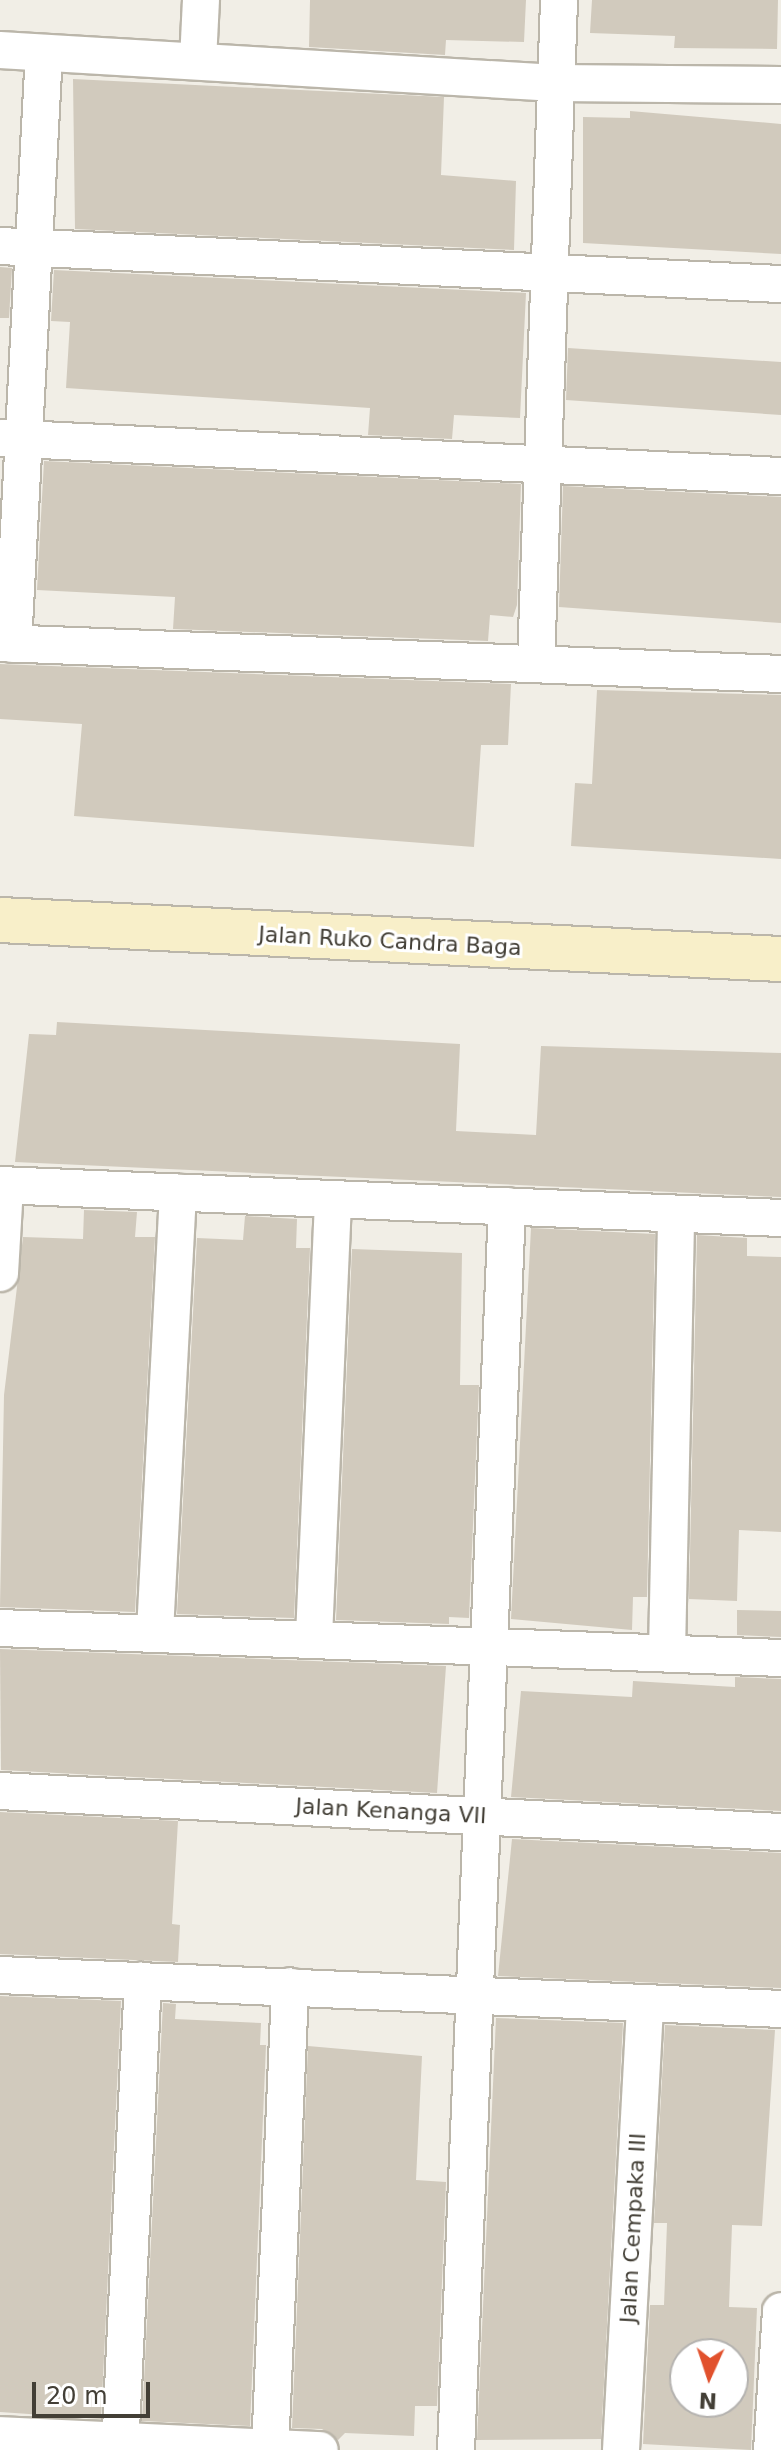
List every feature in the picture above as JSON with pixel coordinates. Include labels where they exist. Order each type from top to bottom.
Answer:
[{"type":"street","points":[[198,61],[201,0]]},
{"type":"street","points":[[536,663],[559,0]]},
{"type":"street","points":[[0,50],[556,83],[781,85]]},
{"type":"street","points":[[44,53],[17,247],[6,644],[781,674]]},
{"type":"street","points":[[17,247],[550,277],[781,284]]},
{"type":"street","points":[[12,438],[781,476]]},
{"type":"street","name":"Jalan Ruko Candra Baga","points":[[0,920],[781,959]]},
{"type":"street","points":[[0,1273],[2,1185],[781,1218]]},
{"type":"street","points":[[155,1632],[178,1193]]},
{"type":"street","points":[[314,1637],[333,1199]]},
{"type":"street","points":[[456,2450],[484,1642],[507,1206]]},
{"type":"street","points":[[667,1652],[676,1215]]},
{"type":"street","points":[[0,1628],[484,1642],[781,1658]]},
{"type":"street","name":"Jalan Kenanga VII","points":[[0,1791],[781,1832]]},
{"type":"street","points":[[0,1975],[473,1994],[645,2006],[781,2009]]},
{"type":"street","points":[[120,2445],[143,1981]]},
{"type":"street","points":[[270,2449],[290,1986]]},
{"type":"street","name":"Jalan Cempaka III","points":[[621,2450],[645,2006]]},
{"type":"street","points":[[772,2450],[781,2311]]},
{"type":"street","points":[[0,2435],[120,2445],[320,2450]]},
{"type":"building","points":[[310,0],[526,0],[524,42],[446,40],[445,55],[309,47]]},
{"type":"building","points":[[592,0],[778,0],[777,49],[674,48],[675,36],[590,33]]},
{"type":"building","points":[[73,79],[444,97],[441,175],[516,181],[514,250],[75,229]]},
{"type":"building","points":[[630,111],[781,124],[781,254],[583,243],[583,117],[630,118]]},
{"type":"building","points":[[0,267],[12,268],[9,318],[0,318]]},
{"type":"building","points":[[54,270],[526,293],[520,418],[454,415],[452,439],[368,435],[370,408],[66,388],[70,322],[51,321]]},
{"type":"building","points":[[568,348],[781,362],[781,415],[566,400]]},
{"type":"building","points":[[44,461],[521,484],[517,605],[513,617],[490,615],[488,641],[173,629],[175,597],[37,590]]},
{"type":"building","points":[[563,486],[781,497],[781,623],[559,607]]},
{"type":"building","points":[[0,664],[511,684],[508,745],[481,745],[474,847],[74,816],[82,724],[0,719]]},
{"type":"building","points":[[597,690],[781,695],[781,859],[571,846],[575,783],[592,784]]},
{"type":"building","points":[[57,1022],[460,1044],[456,1131],[536,1135],[541,1046],[781,1053],[781,1197],[15,1162],[29,1034],[56,1035]]},
{"type":"building","points":[[84,1210],[137,1212],[135,1237],[155,1237],[135,1612],[0,1607],[4,1395],[23,1237],[83,1239]]},
{"type":"building","points":[[245,1216],[297,1219],[296,1248],[310,1248],[294,1618],[177,1614],[197,1238],[243,1240]]},
{"type":"building","points":[[531,1228],[655,1234],[647,1597],[633,1597],[632,1630],[511,1619]]},
{"type":"building","points":[[697,1235],[747,1238],[747,1256],[781,1257],[781,1532],[739,1530],[737,1601],[689,1599]]},
{"type":"building","points":[[352,1249],[462,1253],[460,1385],[479,1385],[469,1618],[449,1617],[449,1624],[336,1620]]},
{"type":"building","points":[[737,1610],[781,1611],[781,1637],[737,1635]]},
{"type":"building","points":[[0,1649],[446,1666],[437,1793],[1,1770]]},
{"type":"building","points":[[735,1677],[781,1679],[781,1811],[511,1797],[521,1691],[632,1697],[633,1681],[735,1687]]},
{"type":"building","points":[[0,1812],[178,1821],[172,1924],[180,1925],[178,1962],[0,1954]]},
{"type":"building","points":[[512,1839],[781,1853],[781,1988],[498,1976]]},
{"type":"building","points":[[0,1996],[121,2001],[101,2419],[0,2412]]},
{"type":"building","points":[[163,2003],[176,2004],[175,2019],[261,2023],[260,2045],[266,2045],[250,2426],[142,2421]]},
{"type":"building","points":[[496,2018],[623,2023],[601,2439],[477,2440]]},
{"type":"building","points":[[665,2025],[775,2030],[762,2226],[732,2225],[729,2307],[757,2308],[751,2450],[643,2444],[650,2305],[664,2305],[667,2223],[654,2223]]},
{"type":"building","points":[[308,2046],[422,2056],[416,2180],[446,2182],[437,2406],[415,2406],[414,2436],[345,2433],[338,2440],[322,2429],[292,2428]]}]
